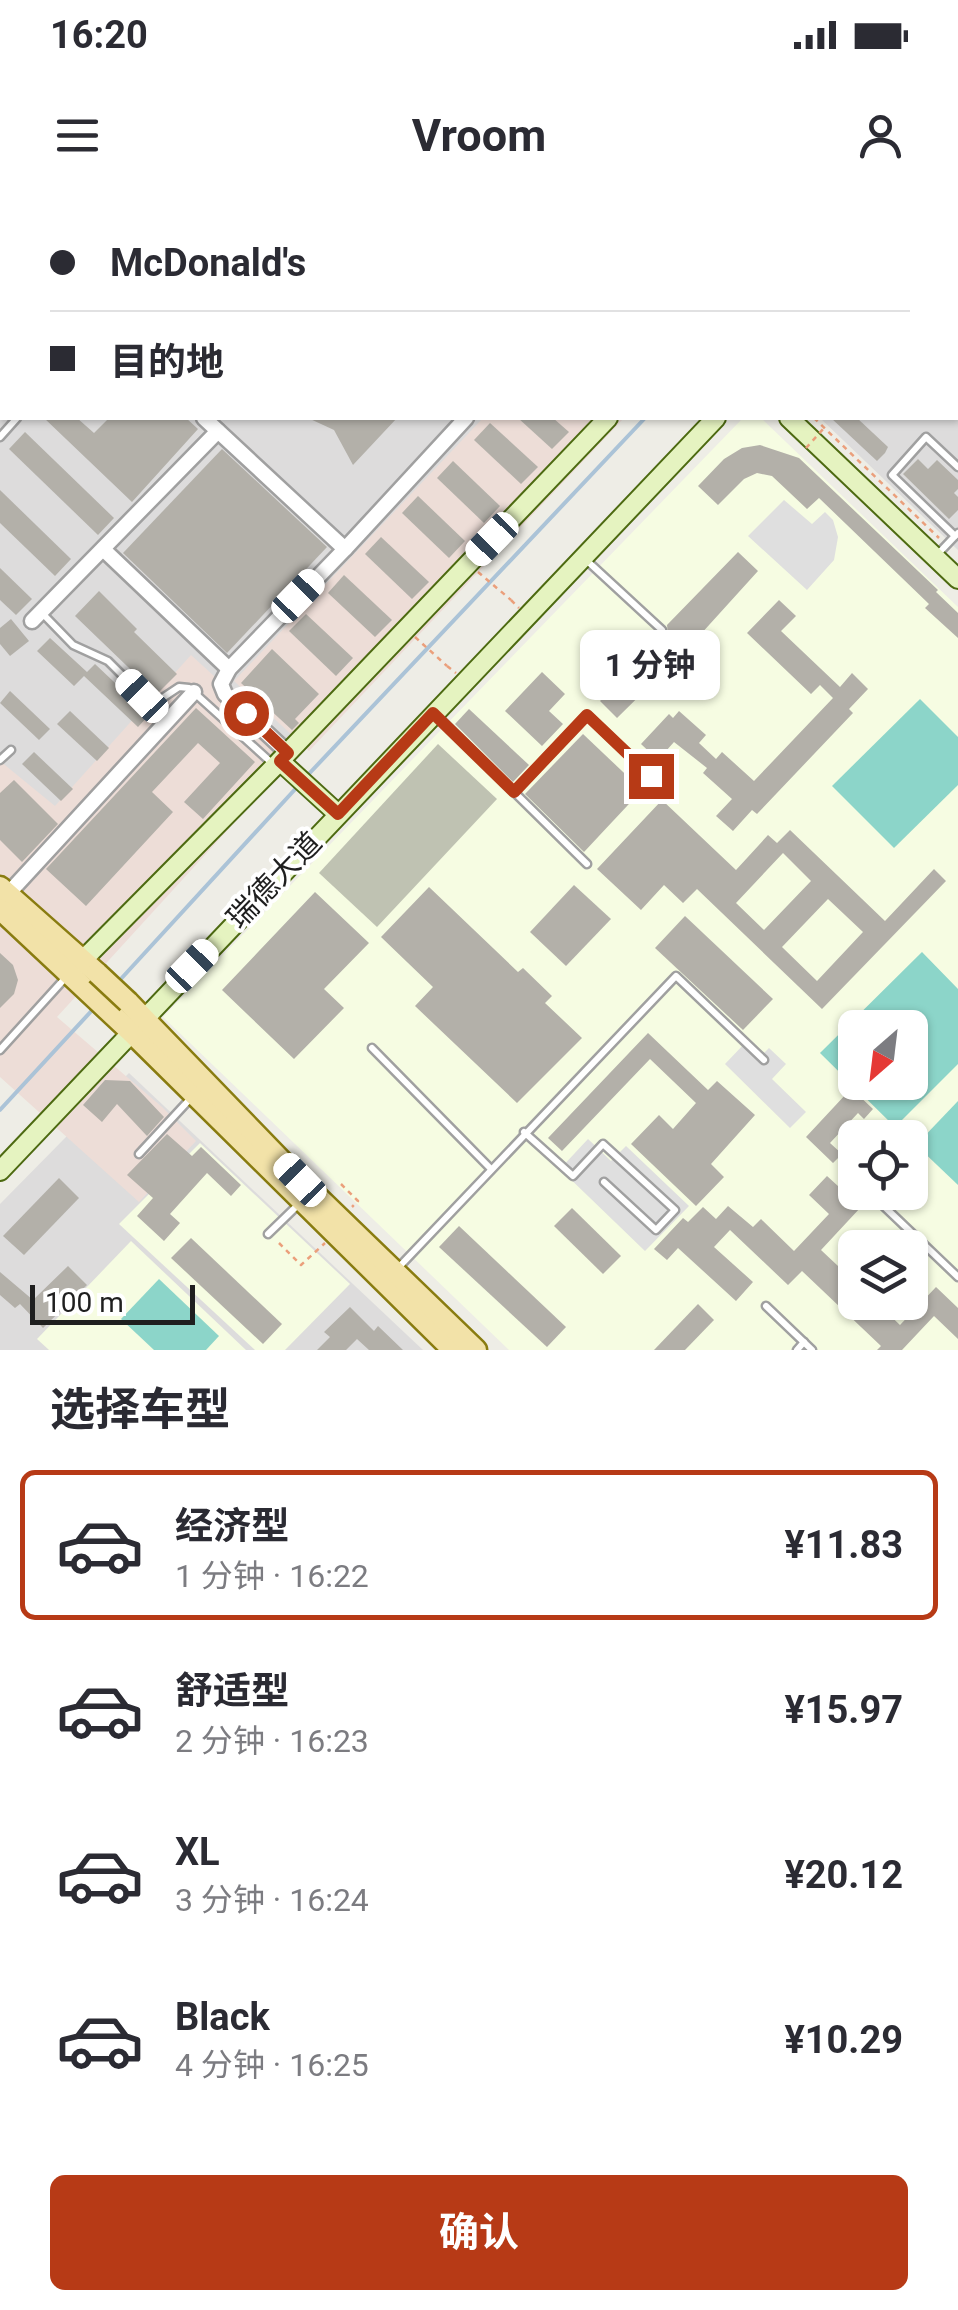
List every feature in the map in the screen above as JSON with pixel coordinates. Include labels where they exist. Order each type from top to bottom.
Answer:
[{"type":"main road","points":[[2,897],[476,1350]]},
{"type":"main road","points":[[129,1016],[194,1094],[450,1349]]},
{"type":"street","points":[[206,420],[345,548]]},
{"type":"street","points":[[338,814],[283,763],[225,694],[221,684],[230,668],[464,420]]},
{"type":"street","points":[[82,973],[606,420]]},
{"type":"street","name":"瑞德大道","points":[[0,1171],[129,1016],[338,814],[714,420]]},
{"type":"street","points":[[791,420],[940,551],[958,579]]},
{"type":"street","points":[[37,617],[218,430]]},
{"type":"street","points":[[102,549],[230,668]]},
{"type":"street","points":[[2,897],[194,692]]},
{"type":"lane","points":[[940,551],[956,535],[892,475],[926,438],[958,468]]},
{"type":"lane","points":[[582,558],[662,630]]},
{"type":"lane","points":[[37,617],[73,645],[108,661],[146,699],[161,699],[179,687],[194,692],[283,763]]},
{"type":"lane","points":[[684,651],[706,671]]},
{"type":"lane","points":[[433,713],[587,864]]},
{"type":"lane","points":[[514,792],[587,715],[651,776]]},
{"type":"lane","points":[[0,760],[11,750]]},
{"type":"lane","points":[[0,1050],[82,973]]},
{"type":"lane","points":[[394,1272],[676,976],[764,1060]]},
{"type":"lane","points":[[372,1048],[490,1168]]},
{"type":"lane","points":[[139,1154],[194,1094]]},
{"type":"lane","points":[[524,1132],[573,1176],[603,1144],[676,1210],[656,1230],[604,1182]]},
{"type":"lane","points":[[268,1234],[302,1201]]},
{"type":"lane","points":[[888,1210],[958,1278]]},
{"type":"lane","points":[[766,1306],[812,1350]]},
{"type":"lane","points":[[797,1350],[804,1342]]},
{"type":"path","points":[[816,420],[940,551]]},
{"type":"path","points":[[806,448],[825,428]]},
{"type":"path","points":[[478,572],[511,600]]},
{"type":"path","points":[[415,637],[448,666]]},
{"type":"path","points":[[341,1184],[358,1201]]},
{"type":"path","points":[[279,1243],[301,1264],[335,1234]]},
{"type":"shaded area","points":[[0,420],[585,420],[102,937],[0,840]]},
{"type":"shaded area","points":[[481,420],[622,420],[309,751],[234,681]]},
{"type":"shaded area","points":[[741,420],[763,420],[958,607],[958,1350],[509,1350],[163,1017]]},
{"type":"shaded area","points":[[822,420],[958,420],[958,550]]},
{"type":"shaded area","points":[[784,500],[812,524],[825,512],[833,520],[838,537],[834,560],[807,590],[748,536]]},
{"type":"shaded area","points":[[191,655],[298,753],[57,1017],[196,1141],[139,1202],[0,1077],[0,761],[55,806]]},
{"type":"shaded area","points":[[920,699],[958,737],[958,785],[894,848],[832,786]]},
{"type":"shaded area","points":[[438,744],[497,799],[377,927],[319,873]]},
{"type":"shaded area","points":[[922,952],[958,989],[958,1064],[928,1094],[928,1010],[863,1010]]},
{"type":"shaded area","points":[[838,1035],[838,1071],[820,1053]]},
{"type":"shaded area","points":[[746,1042],[761,1056],[769,1048],[786,1064],[772,1079],[806,1112],[790,1128],[725,1064]]},
{"type":"shaded area","points":[[129,1073],[423,1350],[0,1350],[0,1204]]},
{"type":"shaded area","points":[[868,1100],[922,1100],[902,1120],[888,1120]]},
{"type":"shaded area","points":[[958,1101],[958,1185],[928,1156],[928,1132]]},
{"type":"shaded area","points":[[588,1139],[611,1161],[626,1146],[689,1206],[645,1251],[560,1169]]},
{"type":"shaded area","points":[[200,1143],[350,1284],[285,1350],[255,1350],[119,1224]]},
{"type":"shaded area","points":[[131,1241],[246,1350],[49,1350],[37,1339]]},
{"type":"shaded area","points":[[159,1279],[219,1336],[206,1350],[154,1350],[121,1319]]},
{"type":"building","points":[[46,420],[79,420],[94,433],[107,420],[188,420],[198,429],[132,502]]},
{"type":"building","points":[[312,420],[395,420],[353,465],[334,430]]},
{"type":"building","points":[[520,420],[555,420],[569,432],[552,449]]},
{"type":"building","points":[[833,420],[859,420],[888,447],[877,461]]},
{"type":"building","points":[[490,423],[538,467],[521,484],[474,440]]},
{"type":"building","points":[[25,432],[114,518],[98,535],[9,449]]},
{"type":"building","points":[[760,445],[799,458],[938,590],[958,613],[958,638],[925,608],[929,604],[819,498],[807,509],[772,476],[757,473],[744,479],[718,505],[698,486],[724,459],[742,448]]},
{"type":"building","points":[[222,449],[327,547],[227,653],[123,553]]},
{"type":"building","points":[[918,459],[928,469],[937,460],[958,480],[954,493],[958,510],[949,519],[903,474]]},
{"type":"building","points":[[453,461],[500,506],[484,523],[437,478]]},
{"type":"building","points":[[0,490],[71,559],[55,576],[0,523]]},
{"type":"building","points":[[418,496],[465,541],[449,558],[402,513]]},
{"type":"building","points":[[381,537],[429,582],[412,599],[365,554]]},
{"type":"building","points":[[738,552],[758,571],[690,646],[681,646],[680,656],[617,718],[600,701],[651,647],[649,644],[657,635],[668,634],[667,625]]},
{"type":"building","points":[[0,568],[32,599],[16,615],[0,600]]},
{"type":"building","points":[[344,575],[392,620],[375,637],[328,593]]},
{"type":"building","points":[[99,591],[177,674],[159,692],[154,692],[75,616]]},
{"type":"building","points":[[779,600],[796,616],[781,631],[840,687],[852,673],[868,689],[849,709],[853,713],[757,814],[752,810],[733,831],[716,816],[732,799],[703,773],[707,768],[674,742],[658,760],[641,744],[669,714],[673,718],[679,711],[706,735],[699,743],[716,759],[722,752],[754,781],[833,698],[820,685],[811,694],[747,633]]},
{"type":"building","points":[[306,614],[353,658],[336,676],[289,631]]},
{"type":"building","points":[[11,619],[29,641],[10,656],[0,644],[0,628]]},
{"type":"building","points":[[50,638],[87,672],[95,664],[149,715],[138,727],[84,676],[74,686],[37,651]]},
{"type":"building","points":[[272,649],[319,694],[295,719],[299,723],[292,730],[241,683]]},
{"type":"building","points":[[542,672],[565,694],[549,711],[563,724],[542,746],[505,711]]},
{"type":"building","points":[[10,691],[50,729],[39,740],[0,703]]},
{"type":"building","points":[[196,708],[255,762],[203,819],[184,802],[220,763],[198,743],[152,792],[173,812],[86,906],[46,869]]},
{"type":"building","points":[[469,709],[529,765],[513,782],[455,724]]},
{"type":"building","points":[[70,711],[109,748],[97,761],[57,724]]},
{"type":"building","points":[[583,734],[642,790],[584,852],[525,794]]},
{"type":"building","points":[[34,752],[73,789],[61,801],[22,764]]},
{"type":"building","points":[[14,780],[58,824],[22,862],[0,840],[0,793]]},
{"type":"building","points":[[662,800],[736,870],[768,835],[777,843],[790,830],[885,921],[934,869],[946,881],[822,1009],[697,889],[683,903],[664,885],[641,910],[597,869]],"holes":[[[783,853],[811,881],[764,930],[736,903]],[[828,899],[863,932],[817,981],[782,947]]]},
{"type":"building","points":[[574,885],[611,919],[566,966],[530,932]]},
{"type":"building","points":[[429,887],[518,972],[523,968],[552,996],[545,1003],[582,1038],[517,1103],[415,1006],[433,987],[381,937]]},
{"type":"building","points":[[315,892],[369,943],[324,989],[344,1008],[294,1059],[222,990]]},
{"type":"building","points":[[685,916],[773,999],[743,1030],[655,948]]},
{"type":"building","points":[[0,953],[13,965],[18,980],[14,994],[0,1008]]},
{"type":"building","points":[[648,1033],[708,1090],[717,1081],[755,1115],[711,1164],[724,1177],[696,1206],[631,1144],[659,1115],[673,1129],[696,1103],[650,1059],[562,1151],[548,1138]]},
{"type":"building","points":[[105,1080],[130,1081],[164,1117],[147,1136],[117,1104],[102,1122],[83,1105]]},
{"type":"building","points":[[840,1100],[864,1100],[873,1109],[864,1119],[858,1113],[851,1120],[838,1120],[838,1134],[830,1143],[838,1150],[833,1163],[806,1137]]},
{"type":"building","points":[[167,1134],[192,1156],[201,1147],[241,1185],[231,1196],[207,1173],[170,1214],[180,1223],[164,1241],[137,1216],[153,1198],[127,1175]]},
{"type":"building","points":[[827,1176],[838,1186],[838,1210],[858,1210],[821,1250],[838,1266],[838,1305],[802,1271],[788,1285],[730,1230],[714,1247],[753,1282],[736,1301],[678,1248],[667,1260],[654,1249],[683,1218],[688,1222],[703,1207],[716,1219],[728,1206],[753,1227],[761,1219],[794,1251],[829,1214],[809,1195]]},
{"type":"building","points":[[59,1178],[79,1198],[24,1255],[3,1236]]},
{"type":"building","points":[[572,1208],[621,1256],[603,1274],[554,1226]]},
{"type":"building","points":[[459,1226],[566,1327],[547,1347],[439,1247]]},
{"type":"building","points":[[191,1238],[282,1324],[263,1344],[171,1258]]},
{"type":"building","points":[[68,1266],[87,1285],[43,1328],[20,1304],[15,1308],[0,1295],[0,1272],[33,1300]]},
{"type":"building","points":[[936,1287],[958,1308],[958,1339],[934,1316],[902,1350],[877,1350],[881,1346],[854,1320],[895,1320],[900,1325],[905,1320],[928,1320],[928,1295]]},
{"type":"building","points":[[698,1304],[714,1320],[685,1350],[654,1350]]},
{"type":"building","points":[[350,1307],[374,1331],[378,1326],[403,1350],[369,1350],[357,1339],[346,1350],[317,1350],[330,1337],[324,1332]]},
{"type":"waterway","points":[[305,778],[643,420]]},
{"type":"waterway","points":[[119,981],[299,785]]},
{"type":"waterway","points":[[0,1110],[96,1006]]},
{"type":"route","points":[[246,713],[288,753],[280,761],[338,814],[433,713],[514,792],[587,715],[651,776]]}]
